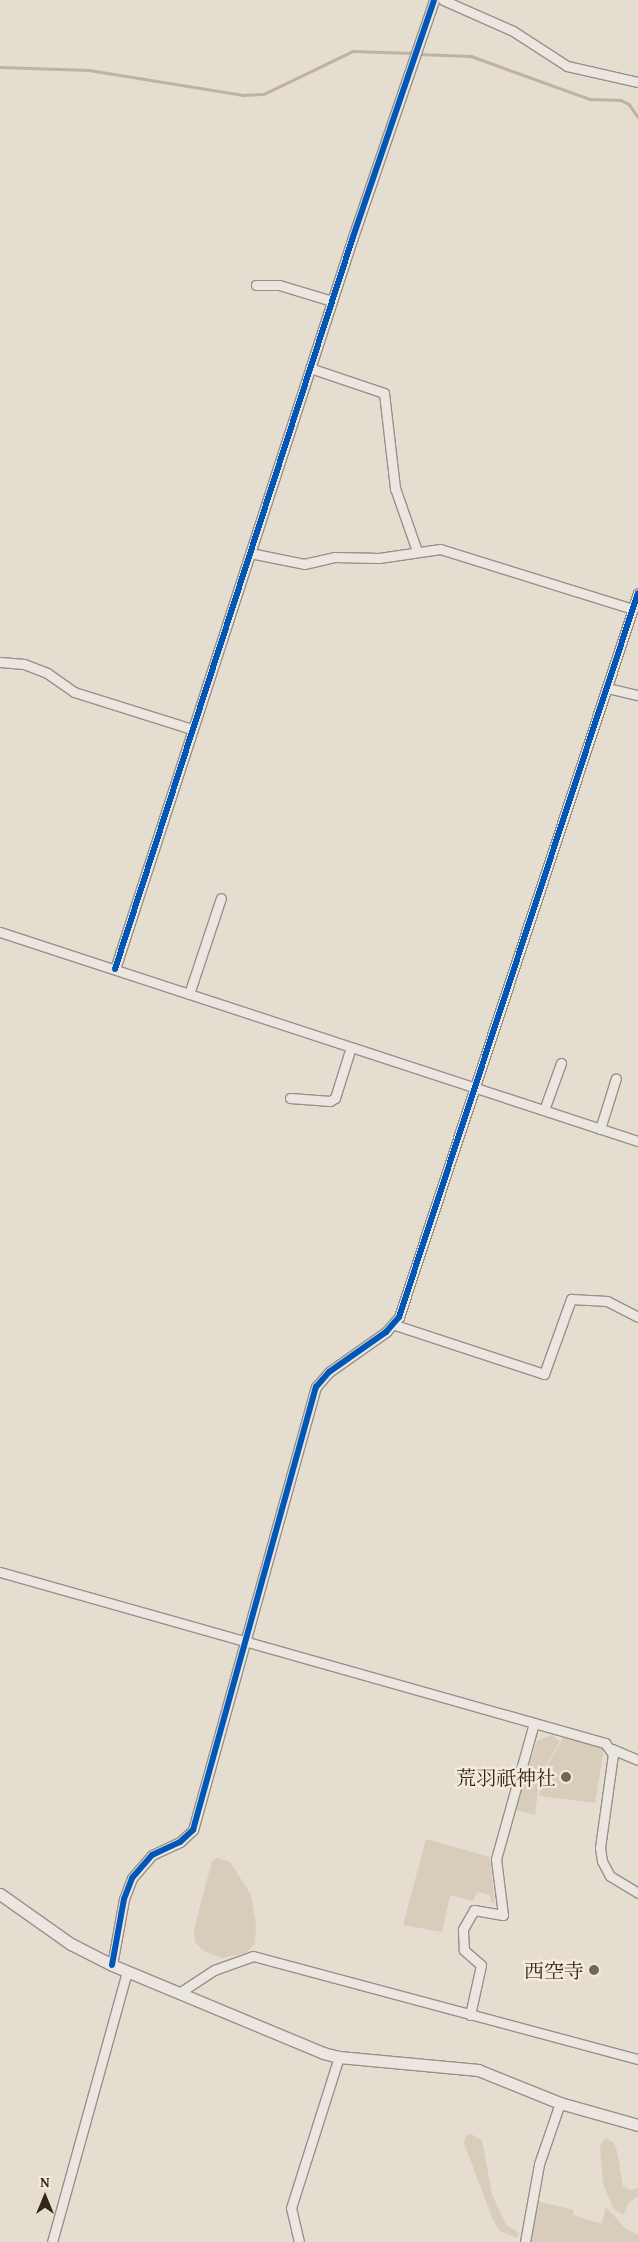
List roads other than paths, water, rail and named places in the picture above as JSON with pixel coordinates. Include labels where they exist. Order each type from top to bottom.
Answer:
[{"type":"street","points":[[115,969],[332,301],[434,0]]},
{"type":"street","points":[[443,0],[512,31],[567,66],[638,82]]},
{"type":"street","points":[[256,285],[280,285],[332,301]]},
{"type":"street","points":[[310,368],[384,393],[394,488],[417,551]]},
{"type":"street","points":[[250,553],[304,564],[334,557],[380,558],[429,548],[457,552],[633,609]]},
{"type":"street","points":[[112,1965],[124,1899],[132,1878],[152,1855],[180,1842],[193,1830],[316,1387],[329,1372],[395,1325],[435,1217],[475,1087],[638,594]]},
{"type":"street","points":[[0,662],[24,664],[46,674],[74,692],[192,729]]},
{"type":"street","points":[[607,688],[638,695]]},
{"type":"street","points":[[190,994],[221,898]]},
{"type":"street","points":[[0,932],[638,1141]]},
{"type":"street","points":[[290,1098],[330,1101],[335,1098],[351,1047]]},
{"type":"street","points":[[544,1110],[562,1063]]},
{"type":"street","points":[[600,1129],[616,1078]]},
{"type":"street","points":[[395,1325],[544,1374],[570,1299],[607,1301],[638,1317]]},
{"type":"street","points":[[0,1572],[605,1743],[612,1749],[638,1760]]},
{"type":"street","points":[[470,2015],[481,1965],[464,1950],[463,1929],[474,1910],[503,1915],[496,1859],[534,1723]]},
{"type":"street","points":[[612,1749],[600,1848],[602,1861],[610,1876],[638,1893]]},
{"type":"street","points":[[0,1894],[71,1944],[112,1965],[292,2041],[339,2057],[462,2066],[488,2073],[560,2103],[638,2125]]},
{"type":"street","points":[[179,1992],[214,1970],[253,1956],[638,2059]]},
{"type":"street","points":[[52,2242],[127,1972]]},
{"type":"street","points":[[299,2242],[291,2208],[339,2057]]},
{"type":"street","points":[[525,2242],[540,2164],[560,2103]]},
{"type":"waterway","points":[[0,67],[89,70],[243,95],[264,94],[353,51],[412,53]]},
{"type":"waterway","points":[[418,54],[471,56],[590,99],[621,100],[629,104],[638,117]]},
{"type":"place","name":"荒羽祇神社","points":[[566,1777]]},
{"type":"place","name":"西空寺","points":[[594,1970]]}]
